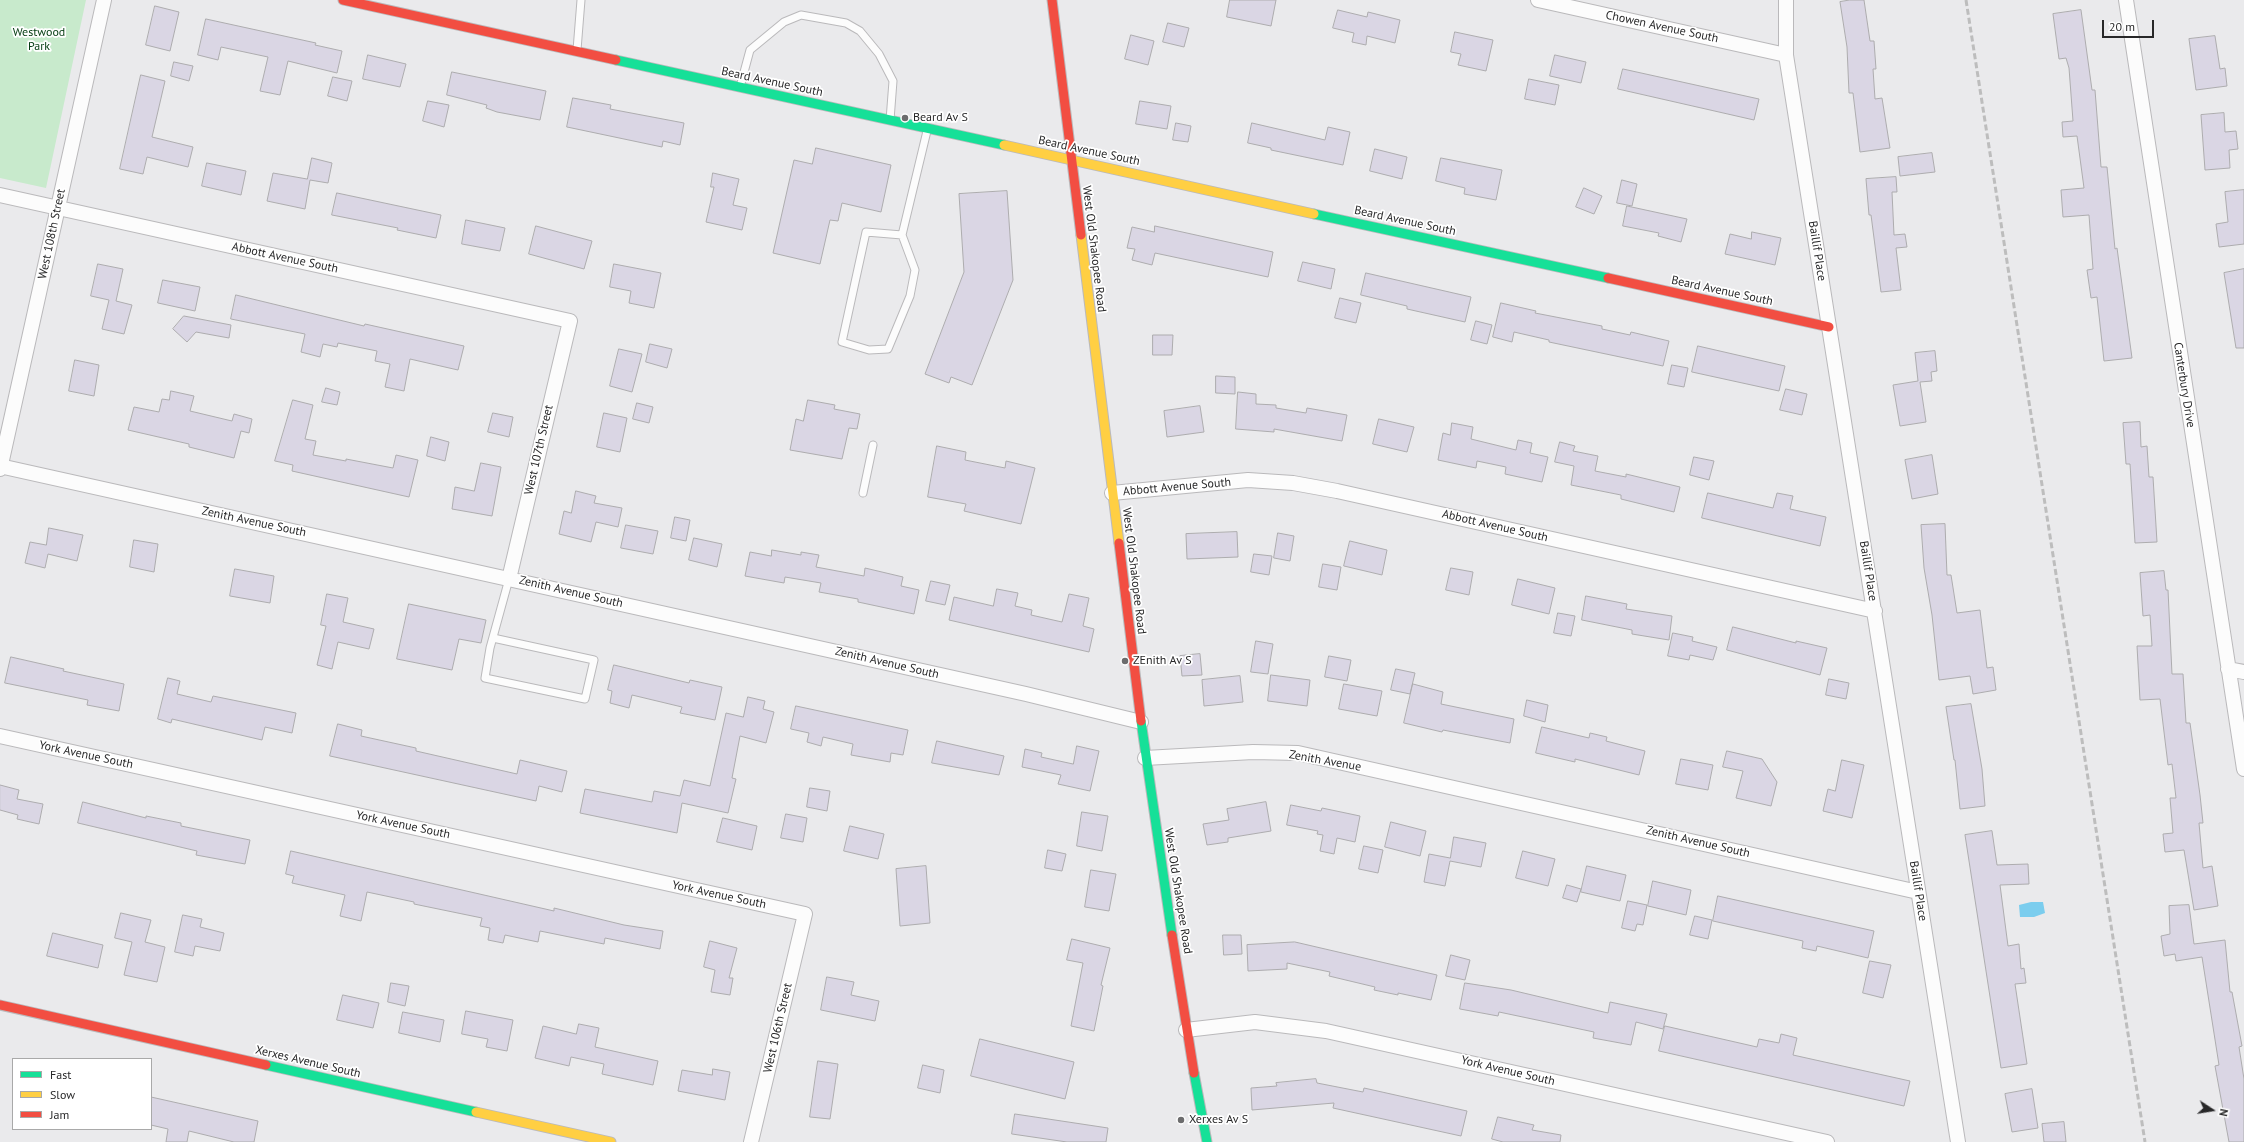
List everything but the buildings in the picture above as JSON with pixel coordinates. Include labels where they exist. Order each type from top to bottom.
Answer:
[{"type":"street","name":"West 108th Street","points":[[0,467],[104,0]]},
{"type":"street","name":"Beard Avenue South","points":[[343,0],[1830,327]]},
{"type":"street","name":"West Old Shakopee Road","points":[[1052,0],[1145,758],[1186,1030],[1207,1142]]},
{"type":"street","name":"Chowen Avenue South","points":[[1538,0],[1786,55]]},
{"type":"street","name":"Baillif Place","points":[[1786,0],[1786,55],[1958,1142]]},
{"type":"street","name":"Canterbury Drive","points":[[2126,0],[2244,769]]},
{"type":"street","name":"Abbott Avenue South","points":[[0,195],[570,321]]},
{"type":"street","name":"West 107th Street","points":[[509,579],[570,321]]},
{"type":"street","name":"Zenith Avenue South","points":[[0,467],[1010,690],[1141,722]]},
{"type":"street","name":"Abbott Avenue South","points":[[1112,493],[1248,480],[1293,483],[1345,492],[1875,611]]},
{"type":"street","points":[[2228,669],[2244,672]]},
{"type":"street","name":"York Avenue South","points":[[0,736],[805,914]]},
{"type":"street","name":"Zenith Avenue","points":[[1145,758],[1253,752],[1298,753],[1478,793]]},
{"type":"street","name":"Zenith Avenue South","points":[[1478,793],[1918,892]]},
{"type":"street","name":"West 106th Street","points":[[751,1142],[805,914]]},
{"type":"street","name":"Xerxes Avenue South","points":[[0,1005],[611,1142]]},
{"type":"street","name":"York Avenue South","points":[[1186,1030],[1255,1022],[1326,1030],[1827,1142]]},
{"type":"lane","points":[[576,51],[582,0]]},
{"type":"lane","points":[[740,87],[750,50],[784,22],[801,15],[846,23],[860,31],[879,54],[893,81],[890,120]]},
{"type":"lane","points":[[902,235],[866,232],[842,342],[869,350],[888,350],[910,296],[916,270],[902,235],[927,128]]},
{"type":"lane","points":[[863,493],[873,446]]},
{"type":"lane","points":[[494,638],[594,660],[585,700],[485,678],[494,638],[509,579]]},
{"type":"green space","name":"Westwood Park","points":[[0,0],[86,0],[46,188],[0,178]]},
{"type":"water","points":[[2031,902],[2043,902],[2045,913],[2034,917],[2020,917],[2019,905]]},
{"type":"railway","points":[[1966,0],[2145,1142]]},
{"type":"traffic: fast","points":[[616,60],[1004,145]]},
{"type":"traffic: fast","points":[[1314,214],[1608,278]]},
{"type":"traffic: fast","points":[[1141,721],[1172,935]]},
{"type":"traffic: fast","points":[[266,1065],[476,1112]]},
{"type":"traffic: fast","points":[[1194,1073],[1207,1142]]},
{"type":"traffic: slow","points":[[1004,145],[1314,214]]},
{"type":"traffic: slow","points":[[1081,235],[1119,543]]},
{"type":"traffic: slow","points":[[476,1112],[611,1142]]},
{"type":"traffic: jam","points":[[343,0],[616,60]]},
{"type":"traffic: jam","points":[[1052,0],[1081,235]]},
{"type":"traffic: jam","points":[[1608,278],[1829,327]]},
{"type":"traffic: jam","points":[[1119,543],[1141,721]]},
{"type":"traffic: jam","points":[[1172,935],[1194,1073]]},
{"type":"traffic: jam","points":[[0,1005],[266,1065]]},
{"type":"place","name":"Beard Av S","points":[[905,118]]},
{"type":"place","name":"ZEnith Av S","points":[[1125,661]]},
{"type":"place","name":"Xerxes Av S","points":[[1181,1120]]}]
